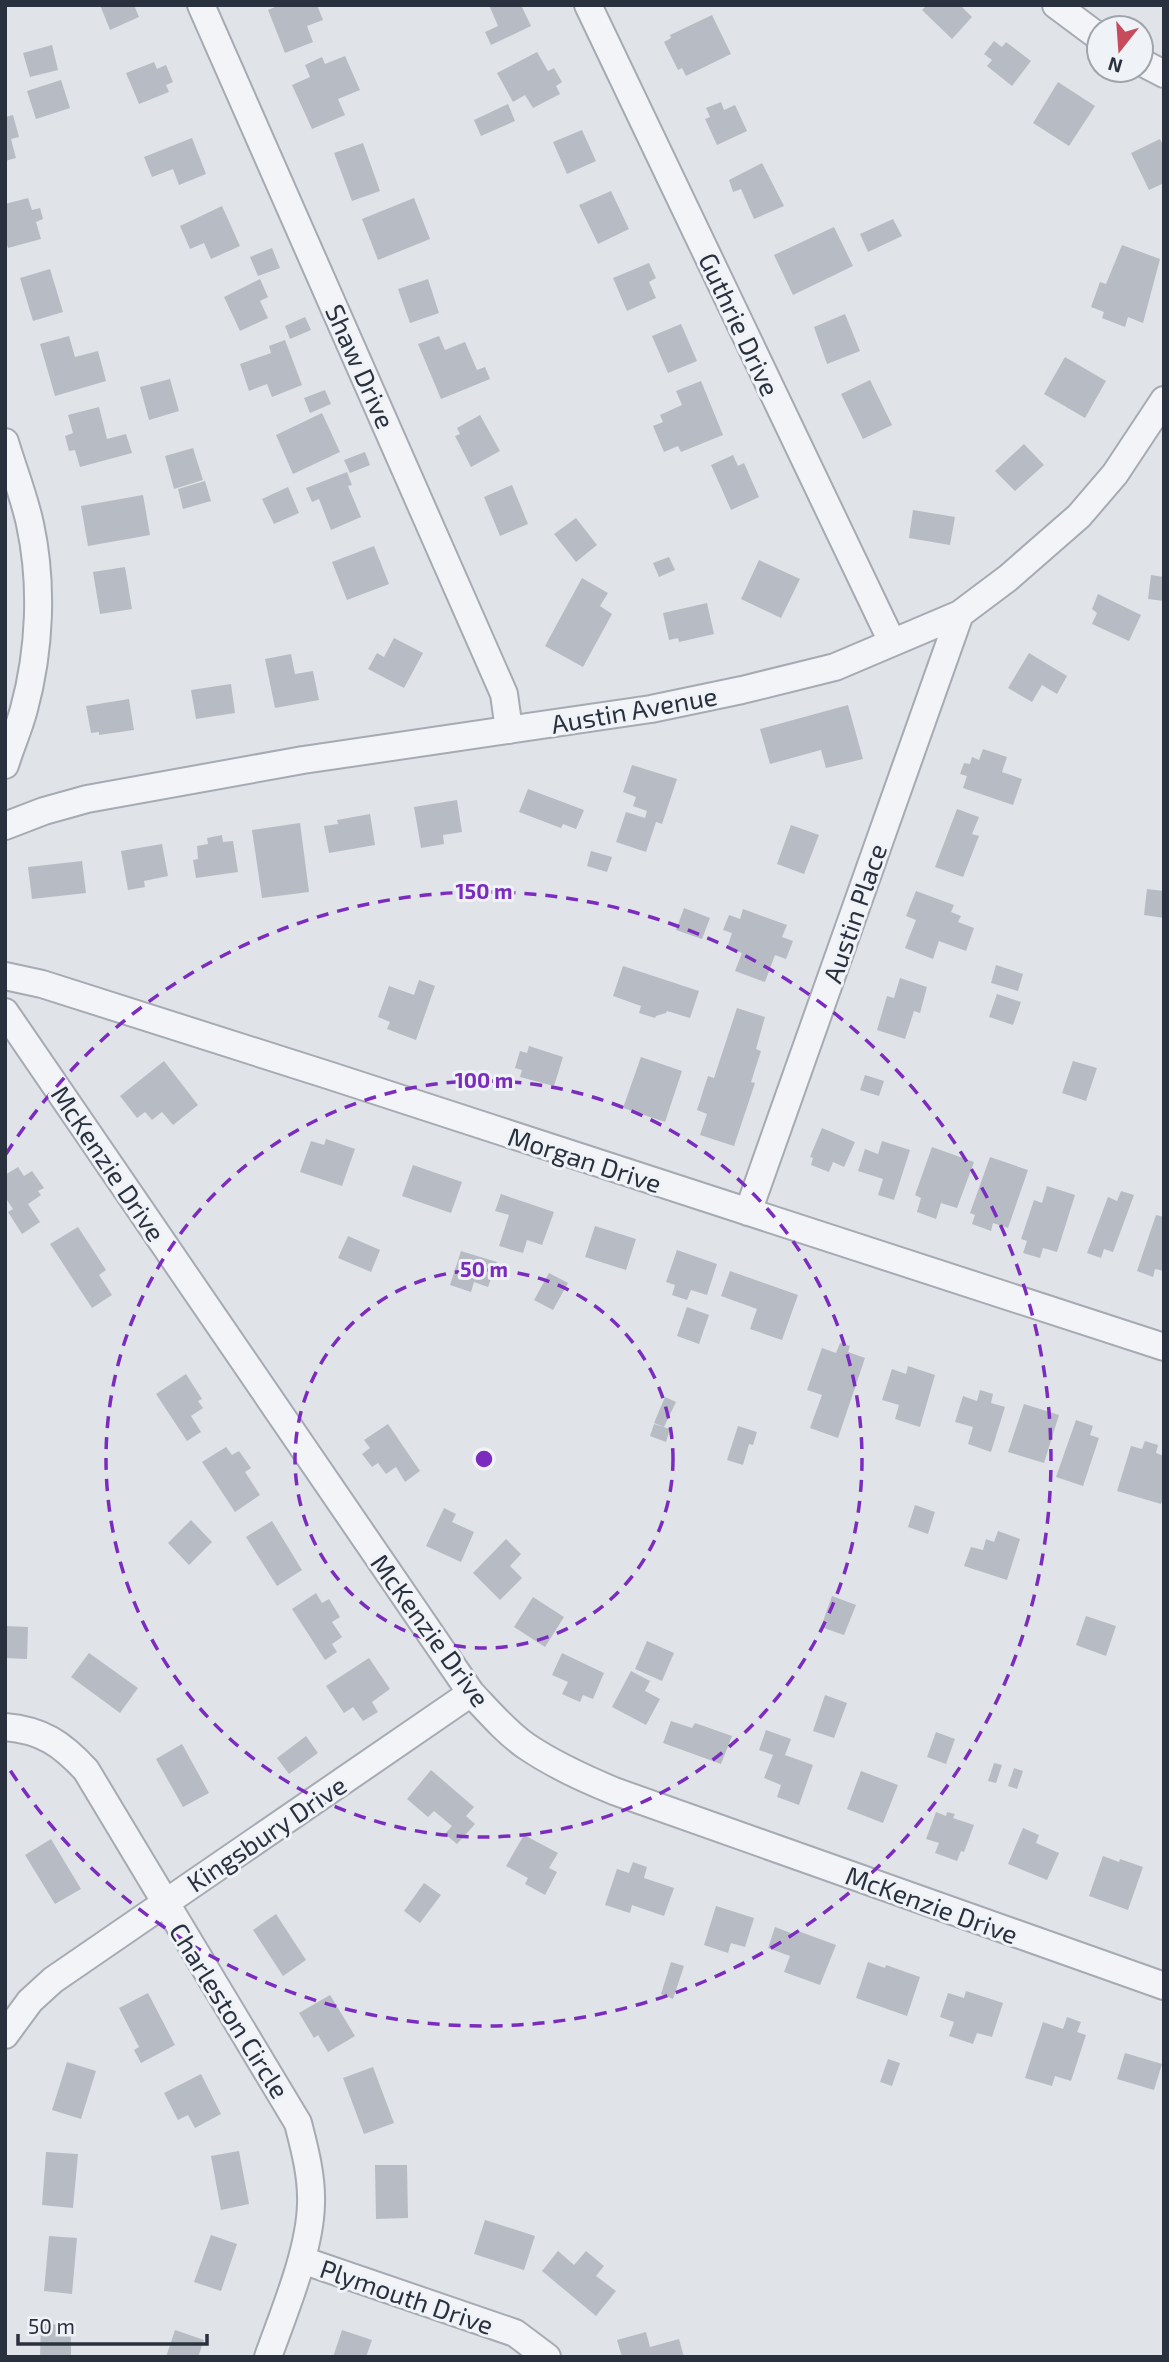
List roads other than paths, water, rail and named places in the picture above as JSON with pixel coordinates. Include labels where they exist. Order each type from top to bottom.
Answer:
[{"type":"street","name":"Shaw Drive","points":[[201,5],[504,694],[509,730]]},
{"type":"street","name":"Guthrie Drive","points":[[588,5],[892,642]]},
{"type":"street","points":[[1056,5],[1085,27]]},
{"type":"street","name":"Austin Avenue","points":[[5,825],[87,799],[303,760],[652,709],[835,667],[960,614],[1008,578],[1079,516],[1115,474],[1164,400]]},
{"type":"street","points":[[5,442],[30,523],[37,568],[34,664],[24,710],[5,765]]},
{"type":"street","name":"Austin Place","points":[[748,1212],[960,614]]},
{"type":"street","name":"Morgan Drive","points":[[5,976],[42,984],[331,1076],[1164,1347]]},
{"type":"street","name":"McKenzie Drive","points":[[5,1012],[471,1693],[524,1745],[565,1770],[601,1786],[1164,1986]]},
{"type":"street","name":"Kingsbury Drive","points":[[5,2035],[30,2001],[53,1980],[471,1693]]},
{"type":"street","name":"Charleston Circle","points":[[5,1727],[21,1728],[44,1736],[65,1748],[86,1770],[298,2123],[308,2162],[312,2206],[302,2260],[268,2357]]},
{"type":"street","name":"Plymouth Drive","points":[[302,2260],[515,2333],[547,2357]]}]
